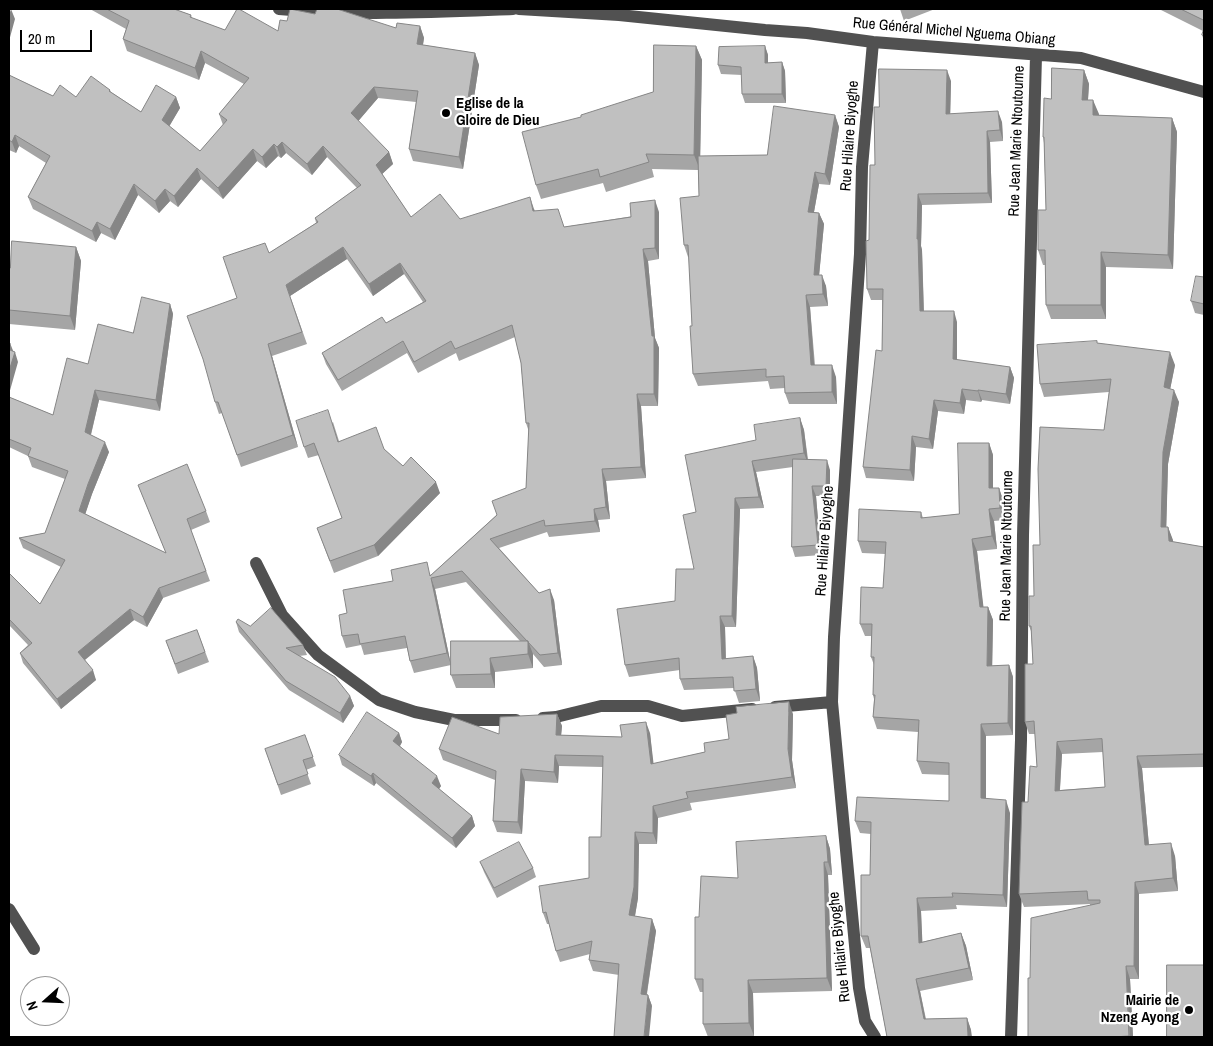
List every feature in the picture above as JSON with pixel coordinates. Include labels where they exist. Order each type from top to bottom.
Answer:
[{"type":"street","points":[[280,9],[371,14],[513,9]]},
{"type":"street","name":"Rue Général Michel Nguema Obiang","points":[[519,9],[558,10],[807,33],[873,42],[1081,58],[1204,92]]},
{"type":"street","name":"Rue Hilaire Biyoghe","points":[[873,42],[862,167],[860,254],[834,637],[832,702],[859,988],[865,1021],[875,1037]]},
{"type":"street","name":"Rue Jean Marie Ntoutoume","points":[[1011,1037],[1021,740],[1023,535],[1036,56]]},
{"type":"street","points":[[256,563],[282,615],[318,655],[379,700],[415,712],[454,720],[511,720],[556,718],[601,706],[648,706],[682,716],[832,702]]},
{"type":"street","points":[[9,909],[34,949]]},
{"type":"building","points":[[107,9],[174,9],[225,30],[237,9],[239,9],[278,31],[280,20],[287,21],[290,9],[315,14],[317,9],[337,9],[396,28],[397,23],[420,26],[417,44],[475,53],[459,157],[409,149],[418,91],[374,87],[351,113],[389,152],[376,165],[411,217],[440,194],[460,219],[530,197],[533,211],[558,209],[564,227],[631,217],[630,203],[655,200],[655,248],[643,249],[652,336],[654,336],[654,394],[637,394],[641,467],[602,469],[606,507],[594,509],[595,521],[545,526],[544,520],[490,539],[539,593],[550,589],[558,653],[540,655],[462,571],[431,578],[447,653],[410,661],[405,636],[360,644],[358,634],[342,636],[339,615],[347,613],[343,590],[393,581],[391,570],[427,562],[430,576],[497,515],[492,501],[526,488],[529,423],[526,423],[521,363],[512,325],[455,349],[451,341],[414,362],[403,341],[338,380],[322,353],[382,317],[386,323],[426,301],[400,263],[369,284],[343,247],[286,285],[302,332],[268,344],[293,435],[237,455],[218,402],[215,402],[203,359],[187,316],[237,298],[223,257],[265,243],[269,253],[318,222],[315,218],[361,185],[323,146],[307,164],[282,142],[277,147],[274,144],[262,157],[253,149],[218,188],[197,168],[174,196],[165,189],[155,201],[134,184],[110,229],[97,222],[92,231],[28,197],[50,156],[15,135],[12,142],[9,140],[9,75],[53,96],[60,85],[76,97],[91,76],[109,91],[141,112],[156,85],[176,97],[162,120],[200,151],[227,120],[219,114],[249,78],[201,51],[195,68],[123,39],[129,21]]},
{"type":"building","points":[[1181,9],[1204,9],[1204,20]]},
{"type":"building","points":[[654,45],[696,46],[694,155],[646,154],[649,162],[600,177],[598,169],[536,185],[522,132],[581,117],[581,115],[653,92]]},
{"type":"building","points":[[765,46],[765,63],[782,62],[782,94],[742,94],[741,67],[718,65],[719,47]]},
{"type":"building","points":[[1052,68],[1084,70],[1082,100],[1093,100],[1093,115],[1172,118],[1168,255],[1101,252],[1101,305],[1046,305],[1045,250],[1038,250],[1038,210],[1046,210],[1043,137],[1044,98],[1051,99]]},
{"type":"building","points":[[879,69],[947,70],[946,114],[998,111],[1000,130],[987,131],[988,193],[918,194],[917,239],[920,311],[954,311],[953,359],[1010,367],[1006,394],[962,389],[960,403],[934,400],[929,439],[912,436],[910,470],[863,467],[876,350],[882,351],[883,289],[867,289],[866,241],[869,240],[870,165],[875,165],[874,107],[879,107]]},
{"type":"building","points":[[774,106],[835,115],[825,174],[815,172],[808,212],[819,213],[814,275],[822,275],[823,294],[806,295],[811,365],[832,365],[832,392],[785,393],[784,376],[766,377],[766,369],[693,374],[688,245],[684,245],[680,198],[699,196],[698,156],[767,155]]},
{"type":"building","points":[[12,241],[76,247],[70,316],[9,310],[9,268]]},
{"type":"building","points":[[1196,276],[1204,277],[1204,304],[1191,301]]},
{"type":"building","points":[[142,297],[170,304],[156,400],[95,390],[85,432],[105,442],[79,511],[166,553],[138,485],[187,464],[206,511],[187,519],[206,571],[159,588],[143,617],[130,609],[78,652],[93,670],[57,699],[20,653],[32,643],[9,619],[9,573],[40,604],[65,560],[19,538],[45,533],[68,471],[28,456],[31,448],[9,439],[9,397],[53,415],[67,358],[88,364],[98,324],[133,333]]},
{"type":"building","points":[[1097,341],[1097,343],[1170,352],[1164,387],[1174,390],[1163,452],[1161,527],[1168,527],[1169,541],[1204,547],[1204,754],[1137,756],[1145,845],[1171,843],[1173,878],[1135,882],[1134,966],[1126,966],[1129,1036],[1028,1037],[1031,918],[1100,903],[1100,900],[1088,900],[1087,891],[1019,894],[1022,802],[1028,802],[1030,766],[1037,767],[1034,721],[1025,722],[1025,664],[1033,664],[1031,626],[1029,626],[1029,596],[1034,596],[1033,545],[1040,545],[1038,469],[1040,427],[1104,430],[1111,379],[1040,384],[1037,345]],"holes":[[[1102,739],[1105,787],[1055,791],[1057,742]]]},
{"type":"building","points":[[9,343],[10,350],[15,352],[9,371]]},
{"type":"building","points":[[328,410],[338,442],[376,427],[384,449],[403,466],[411,457],[436,482],[374,545],[330,561],[317,528],[342,518],[314,443],[304,447],[296,421]]},
{"type":"building","points":[[800,418],[804,453],[752,461],[759,497],[735,498],[732,616],[720,616],[722,659],[753,656],[756,689],[734,691],[733,677],[680,679],[679,658],[625,665],[617,609],[675,601],[676,569],[694,569],[683,515],[696,512],[685,455],[756,440],[754,425]]},
{"type":"building","points":[[958,443],[989,443],[989,488],[999,488],[1000,508],[989,509],[992,536],[972,539],[980,607],[988,607],[987,666],[1009,665],[1008,723],[981,724],[981,798],[1006,800],[1003,895],[952,893],[953,897],[917,898],[919,943],[961,933],[969,968],[916,979],[924,1019],[967,1018],[968,1037],[887,1037],[868,936],[861,936],[861,875],[870,875],[871,822],[855,821],[857,797],[949,801],[949,763],[917,761],[919,720],[873,717],[875,695],[873,695],[874,657],[871,657],[872,624],[860,624],[861,587],[883,588],[886,542],[858,541],[859,509],[921,512],[921,518],[959,514]]},
{"type":"building","points":[[793,459],[827,460],[826,486],[812,486],[818,545],[792,547]]},
{"type":"building","points":[[271,608],[303,645],[286,648],[335,677],[350,696],[340,713],[286,681],[236,622],[238,619],[250,626]]},
{"type":"building","points":[[197,630],[205,652],[175,664],[166,641]]},
{"type":"building","points":[[451,641],[528,641],[528,654],[490,658],[491,674],[451,675]]},
{"type":"building","points":[[789,702],[788,749],[792,777],[686,792],[688,798],[653,806],[653,833],[635,832],[634,887],[629,915],[652,919],[641,994],[648,995],[644,1037],[614,1037],[619,964],[589,960],[592,941],[556,951],[546,912],[543,913],[539,886],[589,878],[589,837],[601,837],[603,756],[555,755],[554,772],[521,769],[518,822],[493,821],[496,771],[439,749],[452,717],[499,734],[500,717],[557,714],[556,735],[622,737],[620,725],[646,722],[651,764],[705,752],[704,743],[729,739],[726,715],[737,713],[736,707]]},
{"type":"building","points":[[367,712],[399,733],[393,741],[437,776],[432,783],[472,816],[452,838],[373,773],[371,776],[339,755]]},
{"type":"building","points":[[305,735],[313,757],[303,760],[308,774],[278,785],[265,749]]},
{"type":"building","points":[[826,836],[828,862],[824,862],[827,978],[748,980],[749,1023],[703,1024],[703,979],[695,979],[695,917],[699,917],[701,876],[738,878],[736,842]]},
{"type":"building","points":[[519,842],[533,868],[494,888],[480,862]]},
{"type":"building","points":[[1167,965],[1204,965],[1204,1037],[1167,1037]]},
{"type":"place","name":"Eglise de la Gloire de Dieu","points":[[446,113]]},
{"type":"place","name":"Mairie de Nzeng Ayong","points":[[1189,1010]]}]
